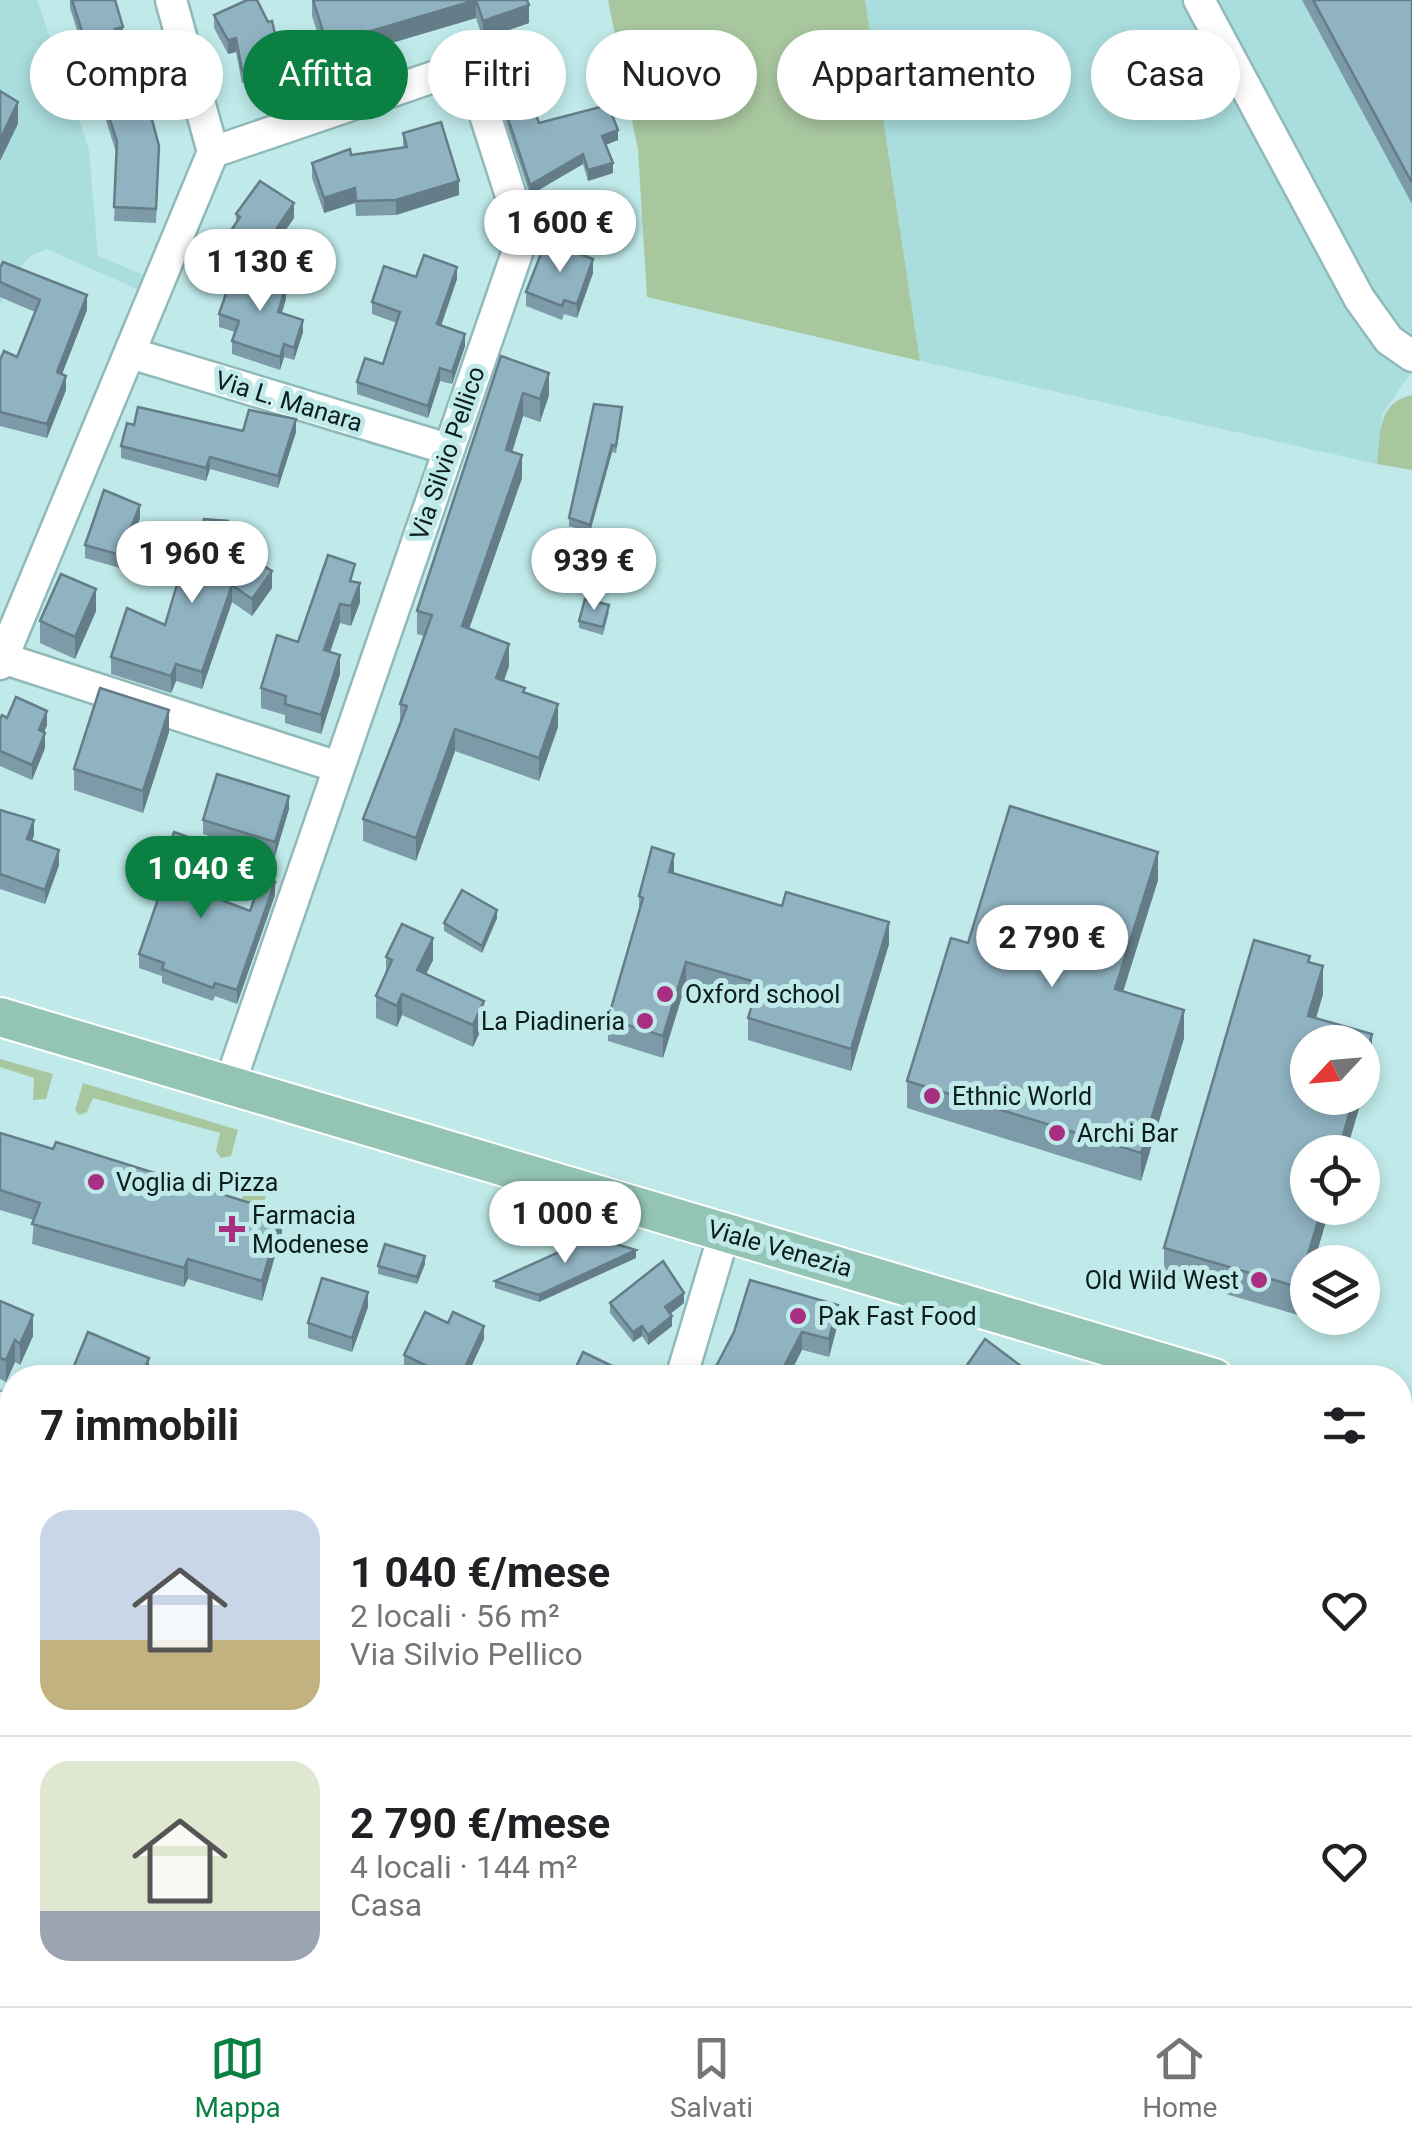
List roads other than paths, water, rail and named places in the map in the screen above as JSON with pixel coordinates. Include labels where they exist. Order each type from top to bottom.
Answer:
[{"type":"main road","name":"Viale Venezia","points":[[0,1017],[1170,1365]]},
{"type":"street","points":[[171,0],[213,152],[1,661],[338,767]]},
{"type":"street","points":[[1200,0],[1358,298],[1389,340],[1412,356]]},
{"type":"street","name":"Via Silvio Pellico","points":[[213,152],[454,70],[466,74],[475,84],[520,224],[519,240],[229,1086]]},
{"type":"street","name":"Via L. Manara","points":[[130,354],[448,449]]},
{"type":"street","points":[[685,1365],[725,1232]]},
{"type":"place","name":"Oxford school","points":[[665,994]]},
{"type":"place","name":"La Piadineria","points":[[645,1021]]},
{"type":"place","name":"Ethnic World","points":[[932,1096]]},
{"type":"place","name":"Archi Bar","points":[[1057,1133]]},
{"type":"place","name":"Voglia di Pizza","points":[[96,1182]]},
{"type":"place","name":"Farmacia Modenese","points":[[232,1229]]},
{"type":"place","name":"Old Wild West","points":[[1259,1280]]},
{"type":"place","name":"Pak Fast Food","points":[[798,1316]]}]
